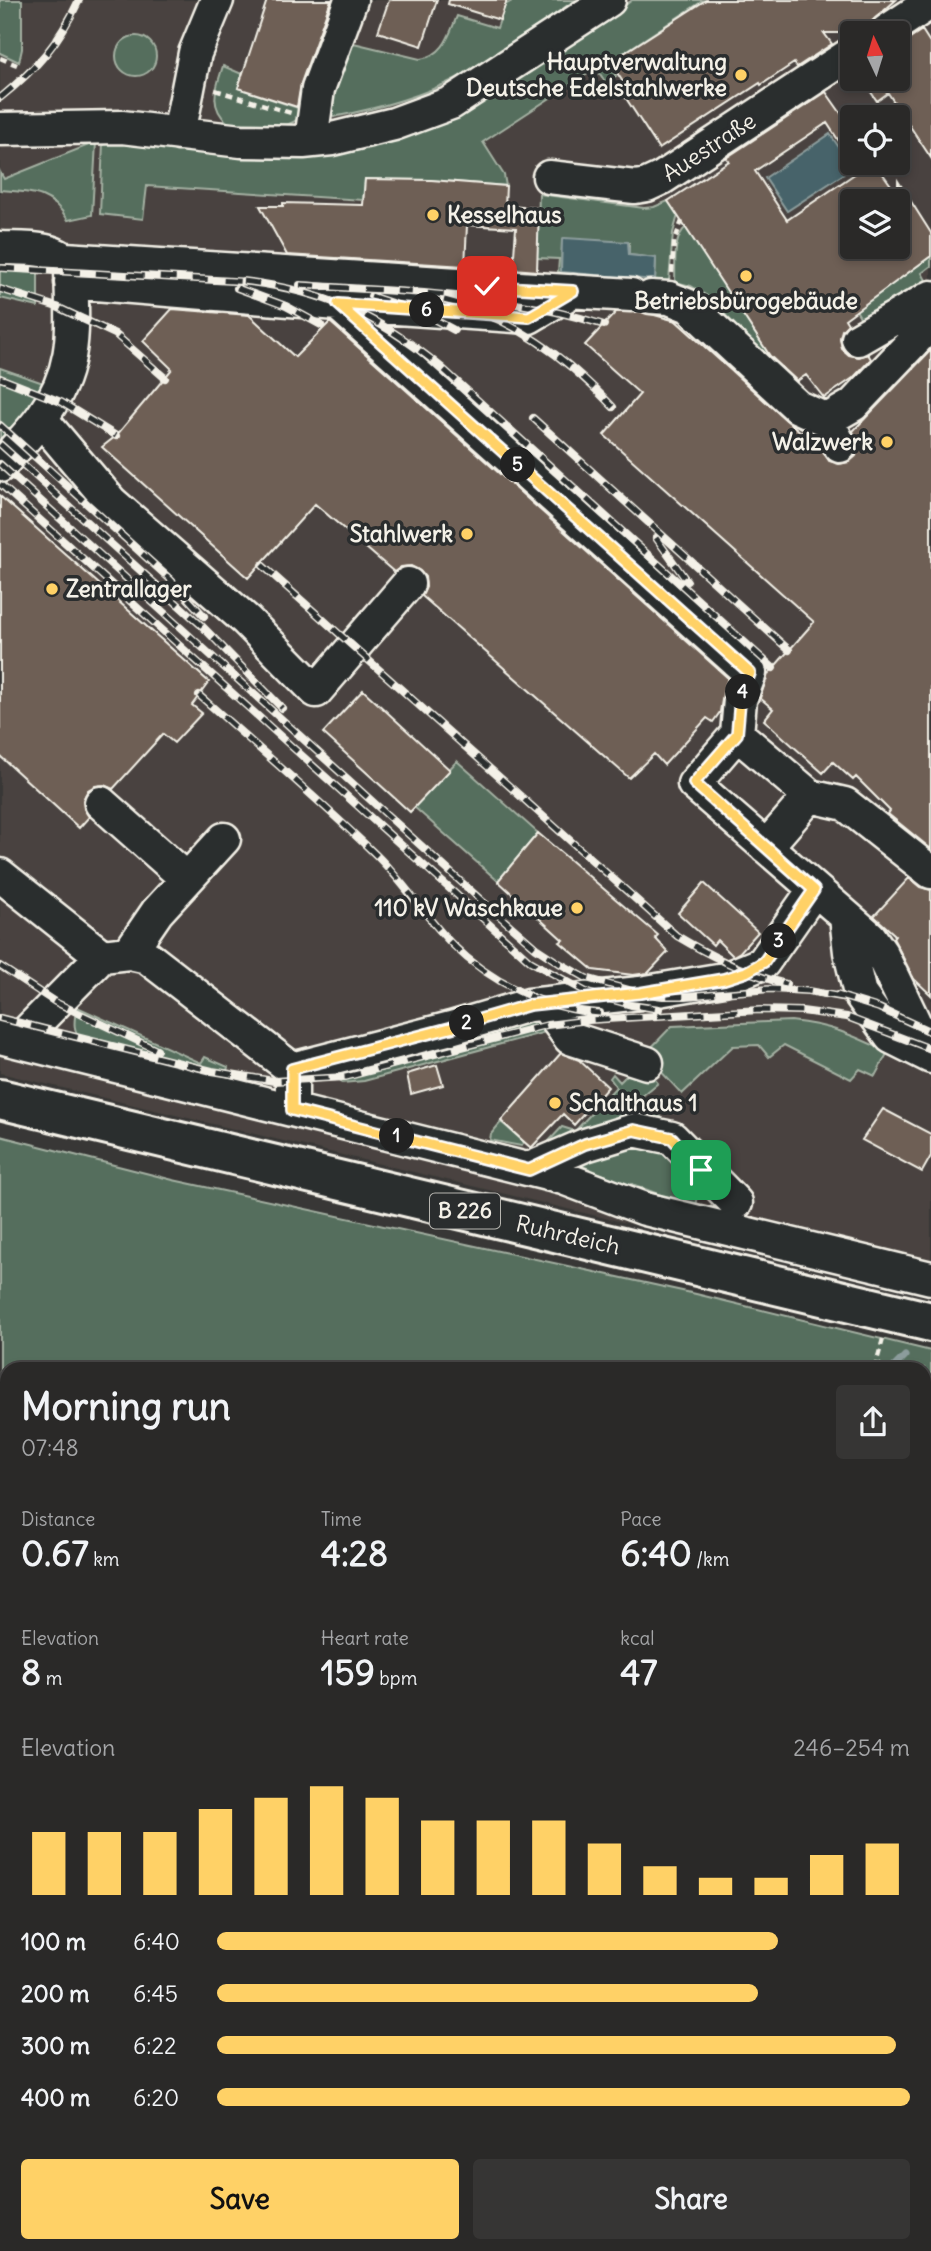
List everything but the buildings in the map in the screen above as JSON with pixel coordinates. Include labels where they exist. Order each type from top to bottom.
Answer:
[{"type":"main road","name":"Ruhrdeich","points":[[0,1099],[931,1322]]},
{"type":"street","points":[[179,134],[195,53],[217,0]]},
{"type":"street","points":[[306,128],[351,0]]},
{"type":"street","points":[[0,128],[122,127],[241,141],[306,128],[332,139],[394,124],[451,103],[609,0]]},
{"type":"street","points":[[901,21],[931,2]]},
{"type":"street","name":"Auestraße","points":[[549,177],[621,186],[647,185],[662,178],[840,61]]},
{"type":"street","points":[[0,248],[44,250],[58,254],[68,271],[73,339],[70,358],[54,399],[41,419],[0,466]]},
{"type":"street","points":[[68,271],[573,291],[669,298],[690,306],[798,407],[833,433],[853,405],[931,323]]},
{"type":"street","points":[[68,271],[338,304],[529,317],[573,291]]},
{"type":"street","points":[[858,339],[931,297]]},
{"type":"street","points":[[338,304],[750,673],[740,700],[737,734],[694,783],[870,937],[881,953],[931,1051]]},
{"type":"street","points":[[41,419],[111,502],[246,620],[316,691],[408,584]]},
{"type":"street","points":[[737,734],[810,796],[845,804],[931,872]]},
{"type":"street","points":[[766,847],[810,796]]},
{"type":"street","points":[[101,803],[187,879]]},
{"type":"street","points":[[9,1039],[116,955],[224,839]]},
{"type":"street","points":[[0,875],[116,955],[147,957],[292,1069]]},
{"type":"street","points":[[292,1069],[529,1005],[640,993],[724,979],[764,962],[814,890]]},
{"type":"street","points":[[846,917],[850,952],[860,994],[891,1037],[931,1057]]},
{"type":"street","points":[[545,1004],[570,1038],[647,1063]]},
{"type":"street","points":[[9,1039],[584,1184],[645,1209],[931,1278]]},
{"type":"street","points":[[292,1069],[292,1110]]},
{"type":"street","points":[[529,1170],[585,1144],[634,1130],[672,1138],[736,1203]]},
{"type":"path","points":[[0,58],[17,65]]},
{"type":"path","points":[[215,90],[306,128]]},
{"type":"path","points":[[674,242],[682,221]]},
{"type":"path","points":[[877,1362],[884,1335]]},
{"type":"shaded area","points":[[0,0],[931,0],[931,1296],[0,1073]]},
{"type":"green space","points":[[0,0],[22,0],[22,49],[19,62],[0,53]]},
{"type":"green space","points":[[514,0],[575,0],[488,60],[427,91],[381,106],[333,117],[324,104],[341,40],[420,59],[435,54],[440,49],[457,16],[497,28],[505,5]]},
{"type":"green space","points":[[632,0],[704,0],[608,63],[616,76],[606,83],[596,68],[483,142],[504,175],[506,186],[431,180],[365,179],[363,200],[147,186],[143,219],[100,214],[103,142],[436,122],[493,95],[605,21]]},
{"type":"green space","points":[[136,36],[150,42],[156,56],[150,70],[136,76],[122,70],[116,56],[122,42]]},
{"type":"green space","points":[[223,66],[242,74],[238,88],[301,109],[299,118],[275,127],[228,123],[218,110],[215,96]]},
{"type":"green space","points":[[96,142],[92,215],[68,220],[47,198],[0,190],[0,172],[4,179]]},
{"type":"green space","points":[[539,194],[644,208],[668,201],[678,215],[673,233],[669,281],[655,280],[656,258],[629,255],[629,243],[562,240],[561,272],[558,272],[559,259],[537,258]]},
{"type":"green space","points":[[686,227],[781,372],[707,296],[691,286],[675,282],[677,245]]},
{"type":"green space","points":[[931,256],[931,266],[922,273],[931,289],[869,322],[860,317],[856,310]]},
{"type":"green space","points":[[0,259],[38,262],[38,307],[0,298]]},
{"type":"green space","points":[[0,368],[49,385],[0,448]]},
{"type":"green space","points":[[457,761],[538,833],[498,881],[414,807]]},
{"type":"green space","points":[[77,1007],[201,1063],[205,1057],[228,1067],[225,1078],[83,1044],[75,1027]]},
{"type":"green space","points":[[546,1015],[549,1031],[364,1081],[342,1083],[337,1075],[376,1060]]},
{"type":"green space","points":[[791,1021],[841,1032],[888,1052],[875,1076],[860,1069],[851,1079],[784,1045],[769,1057],[759,1045],[733,1046],[682,1094],[655,1065],[647,1052],[672,1026]]},
{"type":"green space","points":[[635,1067],[648,1071],[658,1083],[642,1096],[674,1131],[536,1155],[562,1127],[575,1131],[616,1087],[610,1078],[613,1074],[620,1082]]},
{"type":"green space","points":[[501,1122],[524,1142],[521,1146],[490,1140],[491,1134]]},
{"type":"green space","points":[[0,1136],[173,1180],[696,1294],[931,1351],[931,1362],[0,1362]]},
{"type":"green space","points":[[658,1140],[696,1175],[697,1204],[663,1196],[632,1184],[630,1186],[573,1162],[600,1144]]},
{"type":"water","points":[[830,134],[840,149],[840,175],[842,175],[787,211],[765,178]]},
{"type":"water","points":[[562,240],[628,242],[629,255],[656,258],[655,280],[561,272]]},
{"type":"waterway","points":[[899,1362],[905,1356]]},
{"type":"railway","points":[[0,98],[46,54],[79,0]]},
{"type":"railway","points":[[0,268],[251,282]]},
{"type":"railway","points":[[243,281],[300,291],[349,308],[395,333],[417,349],[441,367],[773,668]]},
{"type":"railway","points":[[300,285],[416,292],[491,300],[566,314],[604,325]]},
{"type":"railway","points":[[237,288],[286,306],[321,325]]},
{"type":"railway","points":[[0,289],[57,307],[115,334],[165,378]]},
{"type":"railway","points":[[371,296],[424,314],[454,330]]},
{"type":"railway","points":[[444,300],[493,317],[536,341],[576,371],[613,407]]},
{"type":"railway","points":[[0,378],[61,402],[116,436]]},
{"type":"railway","points":[[533,418],[789,650]]},
{"type":"railway","points":[[0,425],[170,579],[204,616]]},
{"type":"railway","points":[[0,444],[202,626],[282,708]]},
{"type":"railway","points":[[0,464],[481,900],[536,948],[559,963],[586,978],[640,993],[663,996],[770,989],[808,991],[847,998]]},
{"type":"railway","points":[[0,484],[530,961],[588,993],[631,1005],[659,1009]]},
{"type":"railway","points":[[656,538],[687,581]]},
{"type":"railway","points":[[262,565],[677,936],[730,964],[786,984]]},
{"type":"railway","points":[[199,695],[373,852],[442,934],[484,971],[540,1000],[580,1011],[600,1013]]},
{"type":"railway","points":[[0,966],[55,1002],[157,1050]]},
{"type":"railway","points":[[837,995],[879,1008],[931,1032]]},
{"type":"railway","points":[[0,1018],[212,1071],[274,1081],[346,1077],[547,1025],[760,1010],[802,1011],[847,1017],[931,1049]]},
{"type":"place","name":"Hauptverwaltung Deutsche Edelstahlwerke","points":[[741,75]]},
{"type":"place","name":"Kesselhaus","points":[[433,215]]},
{"type":"place","name":"Betriebsbürogebäude","points":[[746,276]]},
{"type":"place","name":"Walzwerk","points":[[887,442]]},
{"type":"place","name":"Stahlwerk","points":[[467,534]]},
{"type":"place","name":"Zentrallager","points":[[52,589]]},
{"type":"place","name":"110 kV Waschkaue","points":[[577,908]]},
{"type":"place","name":"Schalthaus 1","points":[[555,1103]]},
{"type":"route","points":[[487,286],[573,291],[529,317],[338,304],[750,673],[740,700],[737,734],[694,783],[814,890],[764,962],[754,968],[724,979],[640,993],[529,1005],[292,1069],[292,1110],[529,1170],[585,1144],[634,1130],[672,1138],[701,1170]]}]
